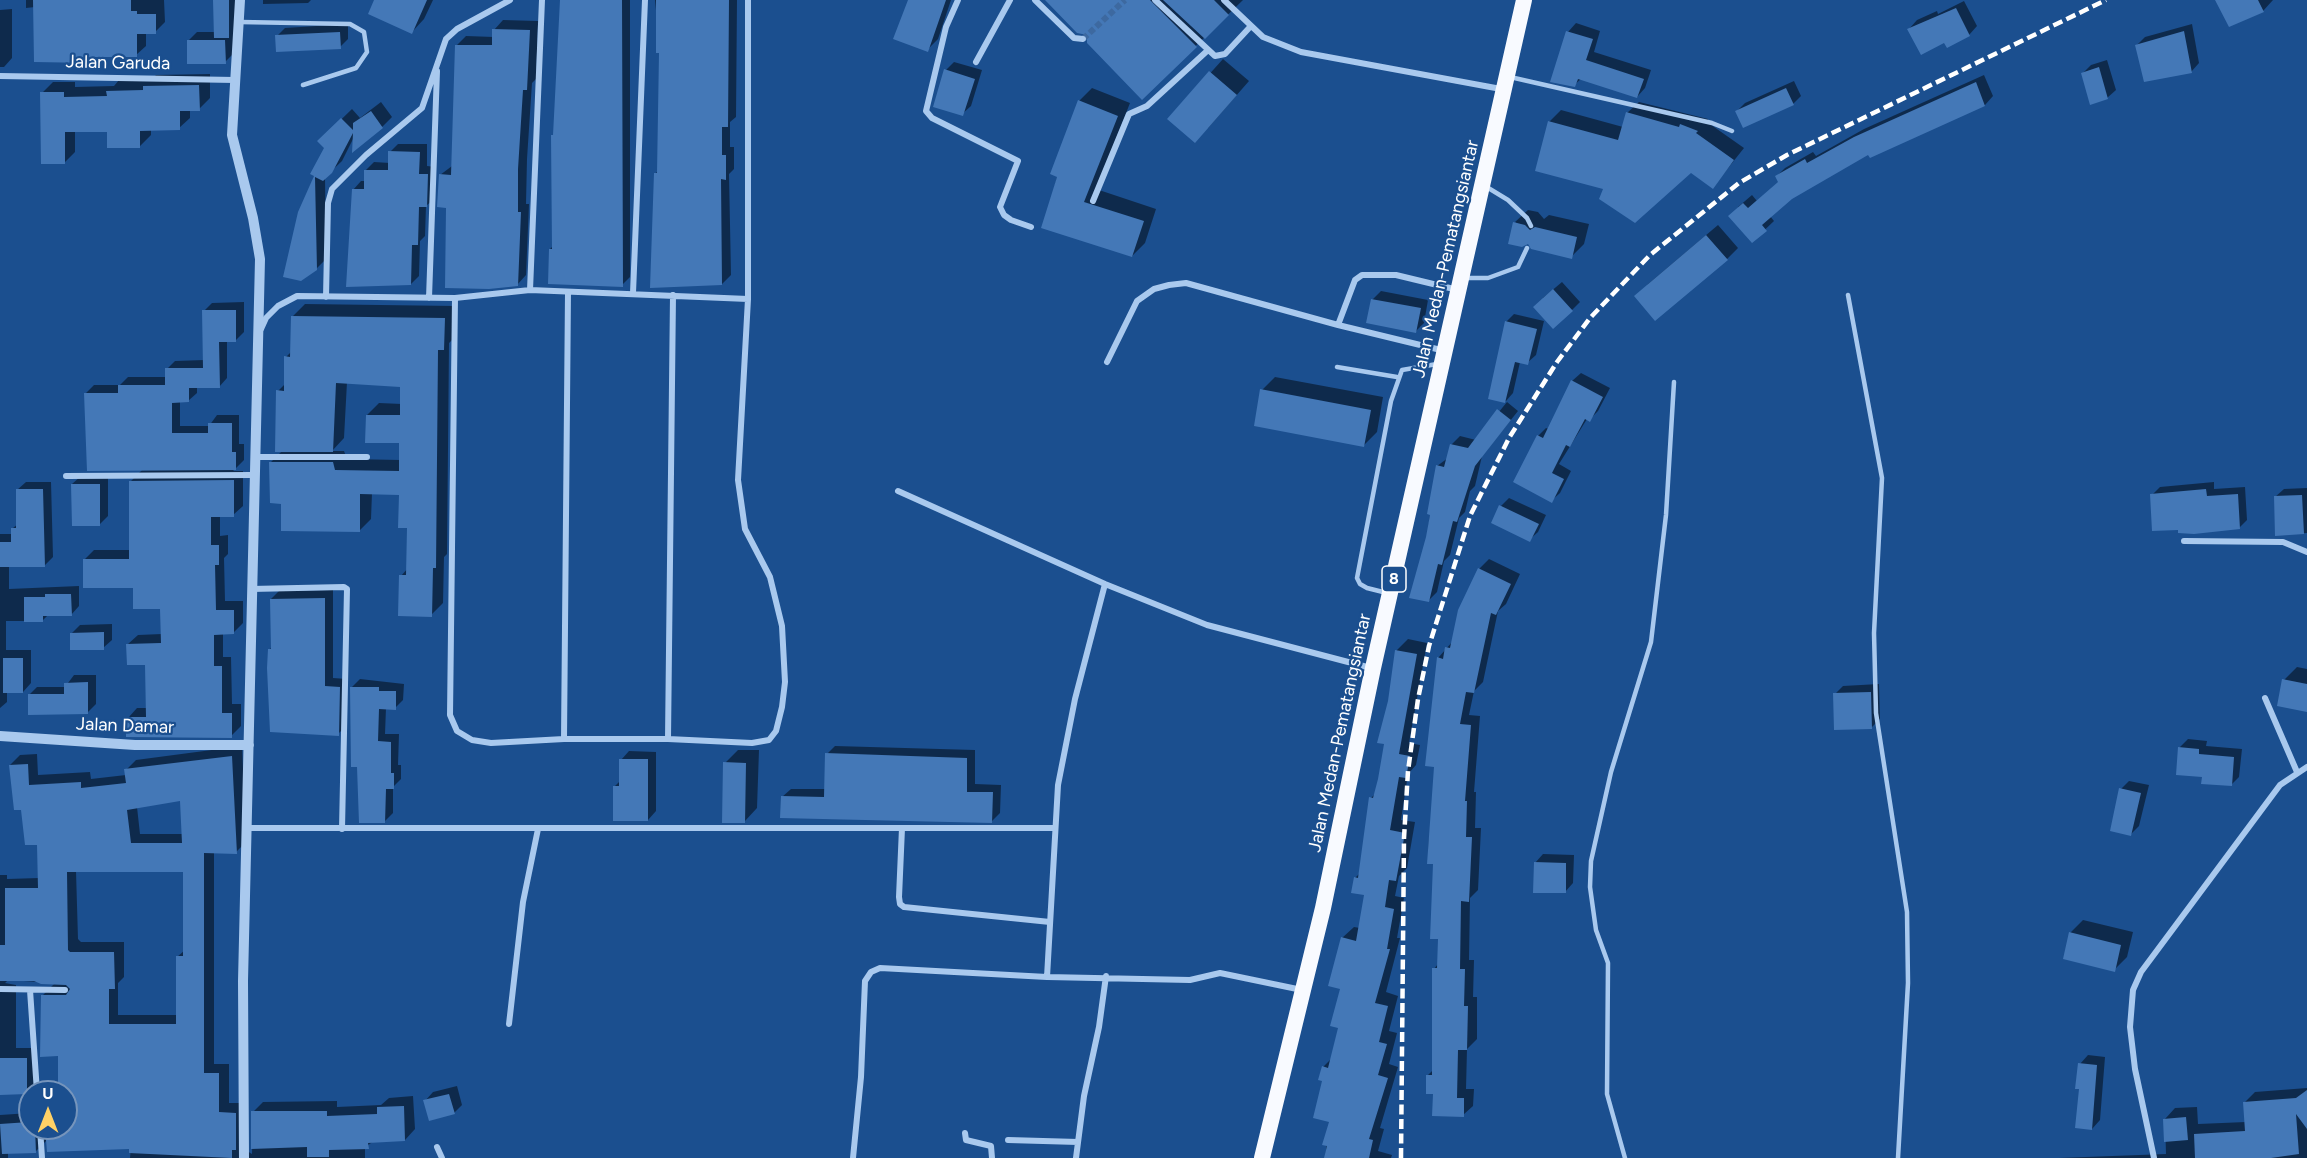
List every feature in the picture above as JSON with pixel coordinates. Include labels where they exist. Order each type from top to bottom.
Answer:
[{"type":"highway","name":"Jalan Medan-Pematangsiantar","points":[[1262,1158],[1305,991],[1373,668],[1524,0]]},
{"type":"street","points":[[240,0],[232,135],[253,218],[260,260],[253,475],[243,981],[244,1158]]},
{"type":"street","points":[[326,297],[328,202],[332,189],[366,155],[422,108],[446,39],[457,28],[510,0]]},
{"type":"street","points":[[531,290],[542,0]]},
{"type":"street","points":[[633,293],[645,0]]},
{"type":"street","points":[[455,298],[450,715],[457,731],[472,740],[491,743],[564,739],[763,742],[769,740],[776,731],[785,682],[778,604],[770,577],[746,529],[738,480],[748,299],[748,0]]},
{"type":"street","points":[[958,0],[946,27],[926,111],[932,118],[1018,161],[1000,207],[1004,215],[1011,220],[1031,227]]},
{"type":"street","points":[[976,62],[1010,0]]},
{"type":"street","points":[[1035,0],[1074,38],[1083,39]]},
{"type":"street","points":[[1155,0],[1207,51],[1220,56],[1250,27]]},
{"type":"street","points":[[1224,0],[1250,27],[1276,44],[1301,52],[1506,83]]},
{"type":"street","points":[[1093,201],[1129,114],[1147,106],[1207,51]]},
{"type":"street","points":[[429,298],[438,57]]},
{"type":"street","name":"Jalan Garuda","points":[[0,76],[235,80]]},
{"type":"street","points":[[1338,325],[1355,280],[1362,275],[1396,275],[1460,284]]},
{"type":"street","points":[[1107,362],[1137,301],[1154,289],[1186,283],[1338,325],[1444,358]]},
{"type":"street","points":[[258,338],[266,318],[278,306],[297,296],[455,298],[531,290],[748,299]]},
{"type":"street","points":[[564,739],[568,292]]},
{"type":"street","points":[[668,739],[673,295]]},
{"type":"street","points":[[254,457],[367,457]]},
{"type":"street","points":[[66,476],[253,475]]},
{"type":"street","points":[[898,491],[1105,584],[1207,625],[1373,668]]},
{"type":"street","points":[[2184,541],[2283,542],[2307,552]]},
{"type":"street","points":[[1047,977],[1058,785],[1075,699],[1105,584]]},
{"type":"street","points":[[251,589],[344,586],[347,589],[342,829]]},
{"type":"street","points":[[2265,698],[2297,772]]},
{"type":"street","name":"Jalan Damar","points":[[0,736],[135,745],[249,745]]},
{"type":"street","points":[[2154,1158],[2135,1069],[2130,1027],[2133,990],[2140,972],[2280,785],[2307,767]]},
{"type":"street","points":[[247,828],[1054,828]]},
{"type":"street","points":[[902,828],[899,897],[900,904],[904,907],[1050,922]]},
{"type":"street","points":[[508,1024],[523,902],[538,829]]},
{"type":"street","points":[[853,1158],[861,1077],[865,981],[871,972],[895,967],[1047,977],[1106,976],[1190,980],[1220,974],[1305,991]]},
{"type":"street","points":[[1076,1158],[1084,1096],[1099,1027],[1106,976]]},
{"type":"street","points":[[0,989],[65,990]]},
{"type":"street","points":[[30,990],[37,1080]]},
{"type":"street","points":[[965,1133],[966,1140],[991,1146],[992,1158]]},
{"type":"street","points":[[41,1140],[42,1158]]},
{"type":"street","points":[[1008,1140],[1078,1142]]},
{"type":"street","points":[[437,1147],[442,1158]]},
{"type":"lane","points":[[239,22],[350,24],[358,26],[364,32],[367,51],[356,68],[303,85]]},
{"type":"lane","points":[[1506,83],[1712,123],[1732,130]]},
{"type":"lane","points":[[1483,184],[1508,200],[1527,218],[1531,226]]},
{"type":"lane","points":[[1460,284],[1488,278],[1518,267],[1527,248]]},
{"type":"lane","points":[[1848,295],[1882,478],[1874,633],[1876,713],[1907,912],[1908,983],[1898,1158]]},
{"type":"lane","points":[[1390,594],[1367,588],[1360,584],[1357,578],[1398,376],[1402,370],[1409,367],[1444,358]]},
{"type":"lane","points":[[1337,366],[1398,376]]},
{"type":"lane","points":[[1625,1158],[1607,1094],[1608,963],[1596,930],[1590,887],[1591,861],[1611,772],[1651,642],[1666,515],[1674,382]]},
{"type":"building","points":[[33,0],[131,0],[131,11],[137,11],[137,14],[156,14],[156,34],[137,34],[137,57],[92,57],[92,63],[34,62]]},
{"type":"building","points":[[213,0],[229,0],[229,38],[214,38]]},
{"type":"building","points":[[374,0],[427,0],[412,34],[368,14]]},
{"type":"building","points":[[560,0],[622,0],[623,287],[548,284],[549,249],[552,249],[551,135],[553,135]]},
{"type":"building","points":[[656,0],[729,0],[728,127],[722,127],[722,155],[726,155],[726,180],[721,179],[722,285],[650,288],[654,173],[657,173],[659,53],[656,53]]},
{"type":"building","points":[[908,0],[946,0],[928,52],[893,39]]},
{"type":"building","points":[[1045,0],[1150,0],[1197,47],[1142,100],[1087,43],[1087,35],[1077,33]]},
{"type":"building","points":[[1163,0],[1214,0],[1229,15],[1205,39]]},
{"type":"building","points":[[2215,0],[2258,0],[2264,12],[2229,27]]},
{"type":"building","points":[[1956,8],[1970,36],[1947,48],[1944,43],[1921,55],[1907,29]]},
{"type":"building","points":[[492,29],[530,30],[527,90],[523,90],[518,169],[518,212],[521,212],[518,286],[489,289],[445,288],[446,208],[437,207],[439,174],[451,175],[455,45],[492,45]]},
{"type":"building","points":[[1566,31],[1593,39],[1586,60],[1644,79],[1637,98],[1578,79],[1575,87],[1550,82]]},
{"type":"building","points":[[2184,31],[2192,73],[2144,82],[2135,45]]},
{"type":"building","points":[[340,32],[341,49],[276,52],[275,35]]},
{"type":"building","points":[[187,40],[225,40],[226,64],[187,64]]},
{"type":"building","points":[[2099,67],[2108,99],[2090,105],[2081,73]]},
{"type":"building","points":[[944,69],[975,79],[963,116],[933,107]]},
{"type":"building","points":[[1209,71],[1237,95],[1195,143],[1167,119]]},
{"type":"building","points":[[1976,82],[1985,106],[1870,158],[1868,155],[1792,199],[1762,225],[1767,231],[1752,243],[1728,216],[1743,203],[1748,208],[1778,182],[1775,176],[1805,159],[1807,163],[1854,137]]},
{"type":"building","points":[[199,85],[200,111],[180,111],[180,130],[140,131],[140,148],[107,148],[107,132],[65,132],[65,164],[41,164],[40,92],[64,92],[64,97],[107,96],[106,91],[143,90],[143,86]]},
{"type":"building","points":[[1786,88],[1794,105],[1743,128],[1735,111]]},
{"type":"building","points":[[1078,100],[1118,116],[1084,202],[1144,221],[1132,257],[1041,228],[1057,177],[1050,174]]},
{"type":"building","points":[[371,111],[383,128],[352,153],[353,133],[332,173],[323,181],[315,177],[317,270],[301,281],[283,277],[298,212],[314,176],[310,174],[324,148],[317,141],[341,118],[353,130],[353,123]]},
{"type":"building","points":[[1626,112],[1679,127],[1680,124],[1698,131],[1696,133],[1734,160],[1713,189],[1691,173],[1635,223],[1599,199],[1603,189],[1535,171],[1548,121],[1618,140]]},
{"type":"building","points":[[388,151],[420,152],[419,174],[428,174],[427,207],[419,207],[418,245],[412,245],[411,285],[346,287],[352,189],[364,189],[364,170],[388,170]]},
{"type":"building","points":[[1513,222],[1525,225],[1530,230],[1535,227],[1577,237],[1572,259],[1531,249],[1528,244],[1522,247],[1508,244]]},
{"type":"building","points":[[1706,235],[1728,260],[1655,321],[1634,296]]},
{"type":"building","points":[[1553,289],[1573,311],[1553,329],[1533,307]]},
{"type":"building","points":[[1371,299],[1421,308],[1416,333],[1366,323]]},
{"type":"building","points":[[202,310],[236,310],[236,342],[219,342],[220,388],[189,388],[189,402],[172,403],[172,433],[208,433],[208,423],[232,423],[232,452],[236,452],[236,470],[87,471],[84,393],[118,393],[118,385],[165,385],[165,368],[203,368]]},
{"type":"building","points":[[291,316],[445,318],[444,350],[438,350],[436,568],[433,568],[432,617],[398,616],[399,575],[406,575],[407,528],[398,528],[399,495],[360,494],[360,532],[281,531],[281,504],[270,503],[269,462],[333,462],[335,470],[399,471],[399,443],[365,443],[366,415],[400,415],[400,387],[336,383],[333,452],[275,452],[276,390],[284,391],[284,356],[290,357]]},
{"type":"building","points":[[1505,321],[1537,329],[1528,365],[1515,362],[1505,403],[1488,399]]},
{"type":"building","points":[[1571,380],[1603,397],[1590,422],[1585,419],[1570,447],[1566,445],[1552,473],[1564,479],[1552,503],[1513,482],[1537,435],[1543,438]]},
{"type":"building","points":[[1260,389],[1371,410],[1364,447],[1254,426]]},
{"type":"building","points":[[1497,409],[1511,420],[1475,466],[1457,522],[1453,521],[1442,565],[1438,564],[1429,602],[1409,598],[1426,537],[1430,515],[1427,514],[1436,465],[1444,467],[1450,444],[1468,448]]},
{"type":"building","points":[[234,480],[234,517],[211,517],[211,545],[219,545],[219,565],[215,565],[216,610],[234,610],[234,634],[214,635],[214,666],[222,666],[222,713],[232,713],[232,738],[126,737],[126,717],[146,717],[145,665],[127,665],[126,644],[161,643],[160,609],[133,609],[133,588],[83,588],[83,559],[129,559],[129,481]]},
{"type":"building","points":[[71,484],[100,484],[100,526],[72,526]]},
{"type":"building","points":[[16,489],[43,489],[45,567],[0,567],[0,542],[11,542],[11,528],[16,528]]},
{"type":"building","points":[[2206,489],[2207,496],[2238,494],[2240,529],[2194,534],[2178,533],[2178,530],[2152,531],[2150,494]]},
{"type":"building","points":[[2302,495],[2304,534],[2275,536],[2274,496]]},
{"type":"building","points":[[1499,505],[1539,524],[1530,542],[1491,523]]},
{"type":"building","points":[[1478,568],[1511,584],[1496,615],[1491,613],[1474,693],[1466,692],[1460,724],[1471,725],[1465,801],[1467,801],[1466,837],[1472,837],[1469,902],[1461,901],[1460,969],[1465,969],[1464,1006],[1468,1006],[1467,1050],[1458,1050],[1457,1098],[1464,1098],[1464,1117],[1432,1116],[1433,1094],[1426,1094],[1426,1075],[1432,1075],[1432,968],[1437,968],[1438,939],[1430,939],[1433,864],[1427,864],[1434,767],[1425,766],[1437,657],[1443,659],[1445,647],[1450,648],[1458,610]]},
{"type":"building","points":[[45,594],[71,594],[72,616],[43,616],[43,622],[24,622],[24,597],[45,597]]},
{"type":"building","points":[[325,598],[325,686],[340,687],[339,736],[270,732],[267,668],[268,649],[271,649],[270,599]]},
{"type":"building","points":[[104,632],[104,650],[70,650],[70,633]]},
{"type":"building","points":[[1395,650],[1417,654],[1399,754],[1410,756],[1406,778],[1399,777],[1390,830],[1405,833],[1396,881],[1389,880],[1385,907],[1394,909],[1387,949],[1390,949],[1375,1003],[1388,1006],[1379,1042],[1387,1044],[1378,1075],[1388,1078],[1369,1139],[1373,1140],[1369,1158],[1324,1158],[1327,1146],[1322,1145],[1329,1122],[1313,1118],[1322,1081],[1318,1080],[1322,1066],[1328,1068],[1338,1028],[1330,1026],[1340,989],[1328,986],[1341,937],[1356,941],[1364,895],[1351,893],[1354,877],[1358,878],[1369,797],[1373,798],[1378,779],[1384,744],[1377,743],[1388,701]]},
{"type":"building","points":[[3,658],[23,658],[23,693],[3,693]]},
{"type":"building","points":[[2282,679],[2307,684],[2307,712],[2277,706]]},
{"type":"building","points":[[88,682],[88,714],[28,715],[28,694],[64,694],[64,683]]},
{"type":"building","points":[[350,687],[379,687],[379,691],[396,691],[396,710],[379,709],[378,741],[391,742],[391,773],[394,773],[394,789],[386,789],[385,823],[359,823],[357,767],[351,767]]},
{"type":"building","points":[[1871,692],[1872,729],[1834,730],[1833,693]]},
{"type":"building","points":[[2178,747],[2199,749],[2199,754],[2234,757],[2232,786],[2201,784],[2202,777],[2176,775]]},
{"type":"building","points":[[825,753],[967,758],[967,792],[993,792],[992,823],[780,818],[781,796],[824,797]]},
{"type":"building","points":[[232,756],[237,854],[204,853],[204,1073],[219,1073],[219,1112],[236,1113],[236,1150],[232,1150],[232,1158],[129,1153],[129,1149],[47,1152],[46,1140],[78,1140],[78,1080],[58,1080],[58,1056],[40,1057],[41,995],[66,995],[70,989],[66,985],[41,984],[34,981],[0,981],[0,945],[5,945],[5,888],[38,888],[37,845],[25,845],[21,810],[14,810],[9,765],[28,764],[29,785],[81,782],[81,788],[126,783],[124,769]],"holes":[[[180,801],[182,843],[131,843],[127,810]],[[67,872],[183,872],[183,956],[176,956],[176,1024],[109,1024],[109,989],[115,989],[114,952],[70,952],[68,950]]]},
{"type":"building","points":[[619,759],[648,759],[648,821],[613,821],[613,786],[619,786]]},
{"type":"building","points":[[723,762],[746,763],[745,823],[722,823]]},
{"type":"building","points":[[2119,788],[2141,793],[2131,836],[2110,831]]},
{"type":"building","points":[[1534,862],[1566,863],[1566,893],[1533,893]]},
{"type":"building","points":[[2069,932],[2121,945],[2115,972],[2063,959]]},
{"type":"building","points":[[0,1058],[27,1058],[27,1080],[18,1080],[18,1094],[0,1095]]},
{"type":"building","points":[[2078,1063],[2097,1065],[2092,1130],[2075,1128],[2079,1089],[2075,1089]]},
{"type":"building","points":[[2307,1090],[2307,1129],[2296,1114],[2299,1154],[2271,1158],[2195,1158],[2194,1134],[2245,1131],[2243,1102],[2296,1098]]},
{"type":"building","points":[[449,1094],[455,1114],[429,1121],[423,1100]]},
{"type":"building","points":[[404,1106],[405,1141],[368,1143],[369,1149],[329,1150],[329,1157],[307,1157],[307,1147],[251,1149],[251,1111],[327,1111],[327,1116],[377,1114],[377,1107]]},
{"type":"building","points":[[2186,1117],[2188,1140],[2164,1142],[2163,1119]]},
{"type":"building","points":[[18,1123],[18,1140],[35,1140],[36,1153],[2,1154],[0,1124]]},
{"type":"tunnel","points":[[1083,39],[1125,0]]},
{"type":"railway","points":[[1401,1158],[1404,838],[1408,771],[1418,699],[1429,646],[1470,516],[1509,438],[1557,362],[1590,318],[1650,255],[1739,183],[1787,155],[2106,0]]}]
